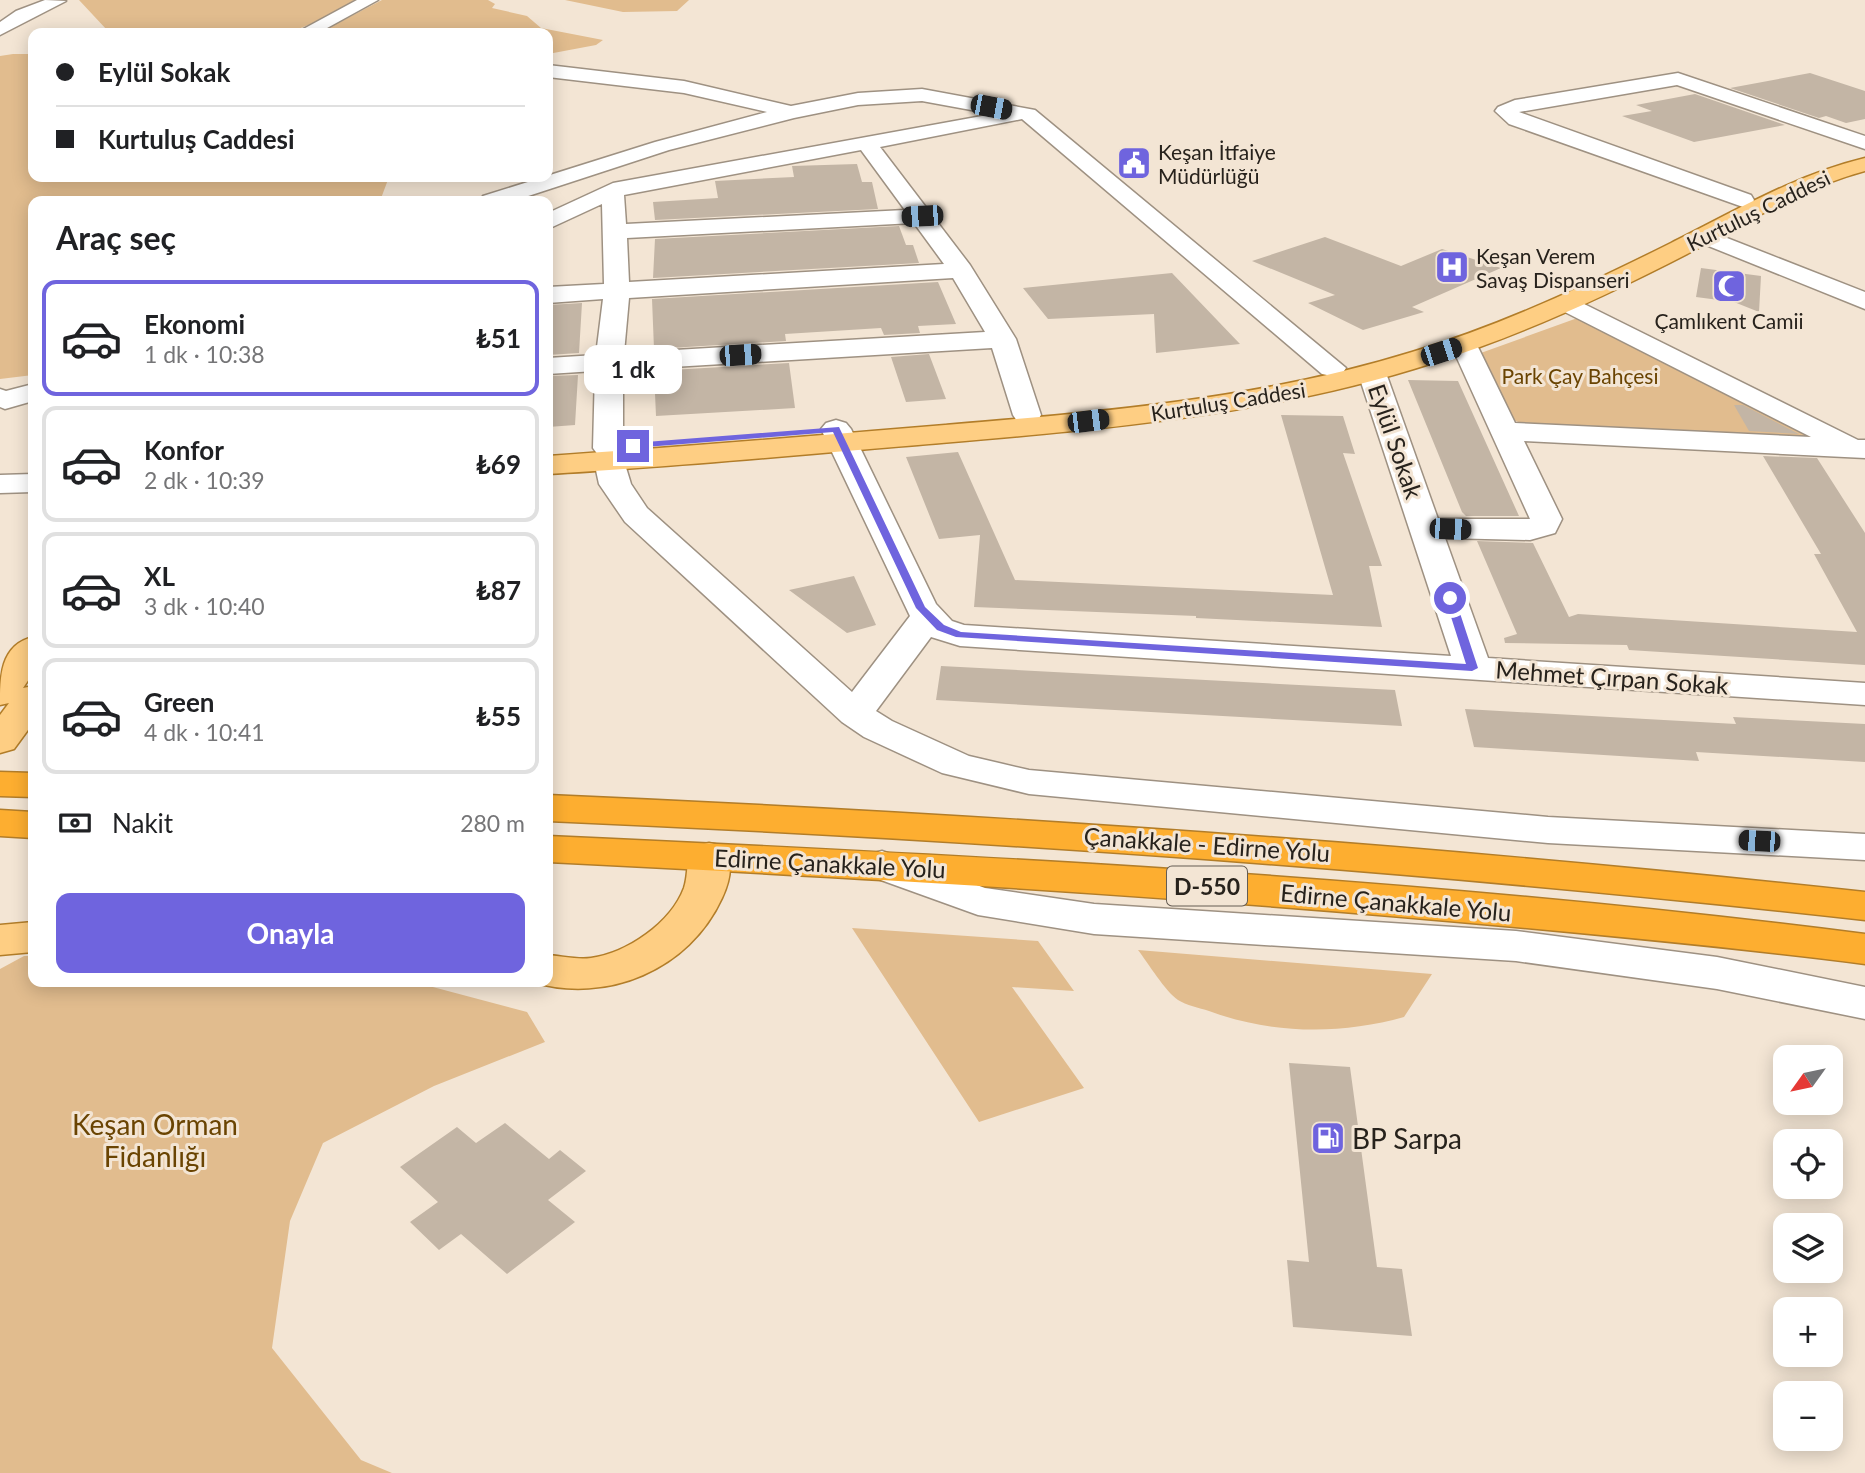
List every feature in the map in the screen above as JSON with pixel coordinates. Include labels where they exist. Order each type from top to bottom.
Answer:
[{"type":"highway","points":[[0,784],[28,785]]},
{"type":"highway","name":"Çanakkale - Edirne Yolu","points":[[553,808],[1050,832],[1354,855],[1865,906]]},
{"type":"highway","points":[[0,823],[28,825]]},
{"type":"highway","name":"Edirne Çanakkale Yolu","points":[[553,849],[882,865]]},
{"type":"highway","name":"Edirne Çanakkale Yolu","points":[[1512,929],[1757,935],[1865,949]]},
{"type":"main road","name":"Kurtuluş Caddesi","points":[[839,436],[1182,396],[1332,368],[1423,342],[1502,312],[1605,267],[1793,175],[1861,166]]},
{"type":"main road","name":"Kurtuluş Caddesi","points":[[553,464],[609,454],[839,436],[1088,421],[1194,409],[1287,393],[1372,373],[1464,345],[1566,303],[1807,182],[1861,166]]},
{"type":"main road","name":"Kurtuluş Caddesi","points":[[553,451],[609,454]]},
{"type":"main road","points":[[0,741],[15,687],[28,659]]},
{"type":"main road","points":[[553,797],[616,810]]},
{"type":"main road","points":[[553,971],[591,974],[638,958],[673,936],[695,910],[706,886],[709,856]]},
{"type":"main road","points":[[0,940],[28,937]]},
{"type":"street","points":[[315,28],[370,0]]},
{"type":"street","points":[[0,30],[22,15],[57,1],[65,6],[64,21]]},
{"type":"street","points":[[553,72],[684,88],[792,112]]},
{"type":"street","points":[[1743,200],[1517,120],[1505,111],[1515,106],[1678,79],[1865,144]]},
{"type":"street","points":[[553,181],[663,146],[792,112],[865,98],[914,94],[1028,114],[1332,368]]},
{"type":"street","points":[[553,220],[613,190],[1028,114]]},
{"type":"street","points":[[867,144],[961,270],[1003,338],[1027,415]]},
{"type":"street","points":[[507,196],[550,182]]},
{"type":"street","points":[[613,190],[617,292],[609,363],[609,454],[615,484],[636,515],[855,714],[899,740],[956,765],[1029,782],[1548,830],[1865,847]]},
{"type":"street","points":[[614,232],[922,216]]},
{"type":"street","points":[[1704,236],[1865,301]]},
{"type":"street","points":[[553,295],[961,270]]},
{"type":"street","points":[[1566,303],[1863,452]]},
{"type":"street","points":[[553,366],[1003,338]]},
{"type":"street","points":[[1427,528],[1520,531],[1544,526],[1546,519],[1464,345]]},
{"type":"street","name":"Eylül Sokak","points":[[1372,373],[1427,528],[1472,668]]},
{"type":"street","points":[[0,398],[5,400],[28,393]]},
{"type":"street","points":[[1505,430],[1863,452]]},
{"type":"street","points":[[839,436],[921,608],[928,617],[855,714]]},
{"type":"street","points":[[0,472],[28,471]]},
{"type":"street","points":[[0,484],[28,483]]},
{"type":"street","name":"Mehmet Çırpan Sokak","points":[[928,617],[940,628],[960,635],[982,638],[1865,694]]},
{"type":"street","points":[[882,865],[978,901],[1094,919],[1512,929],[1865,1003]]},
{"type":"green space","points":[[79,0],[354,0],[336,14],[301,28],[105,28]]},
{"type":"green space","points":[[382,0],[488,0],[495,4],[492,8],[527,16],[541,28],[329,28]]},
{"type":"green space","points":[[565,0],[689,0],[677,11],[623,12]]},
{"type":"green space","points":[[553,30],[603,40],[596,45],[553,53]]},
{"type":"green space","points":[[28,54],[28,182],[387,182],[382,196],[28,196],[28,376],[0,379],[0,56]]},
{"type":"green space","name":"Park Çay Bahçesi","points":[[1583,316],[1799,423],[1814,441],[1526,425],[1513,420],[1478,354]]},
{"type":"green space","points":[[852,928],[1038,941],[1074,991],[1012,987],[1084,1088],[979,1122]]},
{"type":"green space","points":[[1138,950],[1432,974],[1404,1017],[1355,1027],[1281,1028],[1233,1019],[1181,1002],[1157,977]]},
{"type":"green space","name":"Keşan Orman Fidanlığı","points":[[28,956],[28,987],[433,987],[527,1012],[545,1042],[434,1086],[323,1143],[290,1221],[272,1348],[361,1460],[392,1473],[0,1473],[0,969]]},
{"type":"building","points":[[1810,73],[1865,91],[1865,119],[1846,123],[1826,116],[1819,118],[1730,88]]},
{"type":"building","points":[[1695,94],[1785,125],[1694,142],[1622,116],[1652,111],[1636,105]]},
{"type":"building","points":[[857,164],[862,182],[872,182],[878,209],[655,220],[653,202],[718,198],[715,181],[794,177],[792,166]]},
{"type":"building","points":[[899,226],[906,245],[913,245],[919,263],[653,278],[655,239]]},
{"type":"building","points":[[1325,237],[1401,266],[1442,249],[1501,268],[1412,307],[1424,312],[1363,330],[1308,303],[1335,295],[1252,261]]},
{"type":"building","name":"Çamlıkent Camii","points":[[1701,268],[1761,276],[1759,312],[1734,302],[1696,297]]},
{"type":"building","points":[[1172,273],[1240,344],[1156,353],[1154,314],[1048,319],[1023,288]]},
{"type":"building","points":[[938,282],[956,324],[918,326],[920,333],[884,335],[881,328],[785,334],[786,341],[654,349],[652,299]]},
{"type":"building","points":[[582,303],[579,353],[553,355],[553,305]]},
{"type":"building","points":[[929,354],[946,399],[906,402],[891,357]]},
{"type":"building","points":[[789,363],[795,408],[656,416],[654,371]]},
{"type":"building","points":[[578,375],[575,425],[553,427],[553,376]]},
{"type":"building","points":[[1408,380],[1458,381],[1519,516],[1466,516],[1462,512]]},
{"type":"building","points":[[1734,405],[1743,405],[1799,434],[1749,431]]},
{"type":"building","points":[[1281,415],[1343,416],[1355,454],[1343,453],[1382,566],[1369,566],[1382,627],[974,607],[980,535],[939,539],[906,457],[958,452],[1015,580],[1333,595]]},
{"type":"building","points":[[1763,456],[1817,458],[1865,533],[1865,665],[1629,650],[1627,645],[1505,643],[1504,638],[1517,634],[1477,541],[1533,543],[1569,617],[1578,614],[1857,632],[1814,554],[1821,554]]},
{"type":"building","points":[[854,576],[876,625],[847,633],[789,590]]},
{"type":"building","points":[[941,666],[1395,690],[1402,726],[936,700]]},
{"type":"building","points":[[1465,709],[1736,724],[1733,717],[1865,724],[1865,762],[1696,752],[1699,761],[1474,747]]},
{"type":"building","points":[[1289,1063],[1350,1067],[1377,1267],[1402,1269],[1412,1336],[1293,1327],[1287,1260],[1309,1262]]},
{"type":"building","points":[[505,1123],[549,1159],[560,1150],[586,1171],[548,1200],[575,1222],[507,1274],[461,1234],[439,1250],[410,1222],[438,1202],[400,1167],[457,1127],[476,1143]]},
{"type":"place","name":"Keşan İtfaiye Müdürlüğü","points":[[1134,163]]},
{"type":"place","name":"Keşan Verem Savaş Dispanseri","points":[[1452,267]]},
{"type":"place","name":"Çamlıkent Camii","points":[[1729,286]]},
{"type":"place","name":"BP Sarpa","points":[[1328,1138]]},
{"type":"route","points":[[633,446],[836,429],[921,608],[940,628],[960,635],[1472,668],[1450,598]]}]
